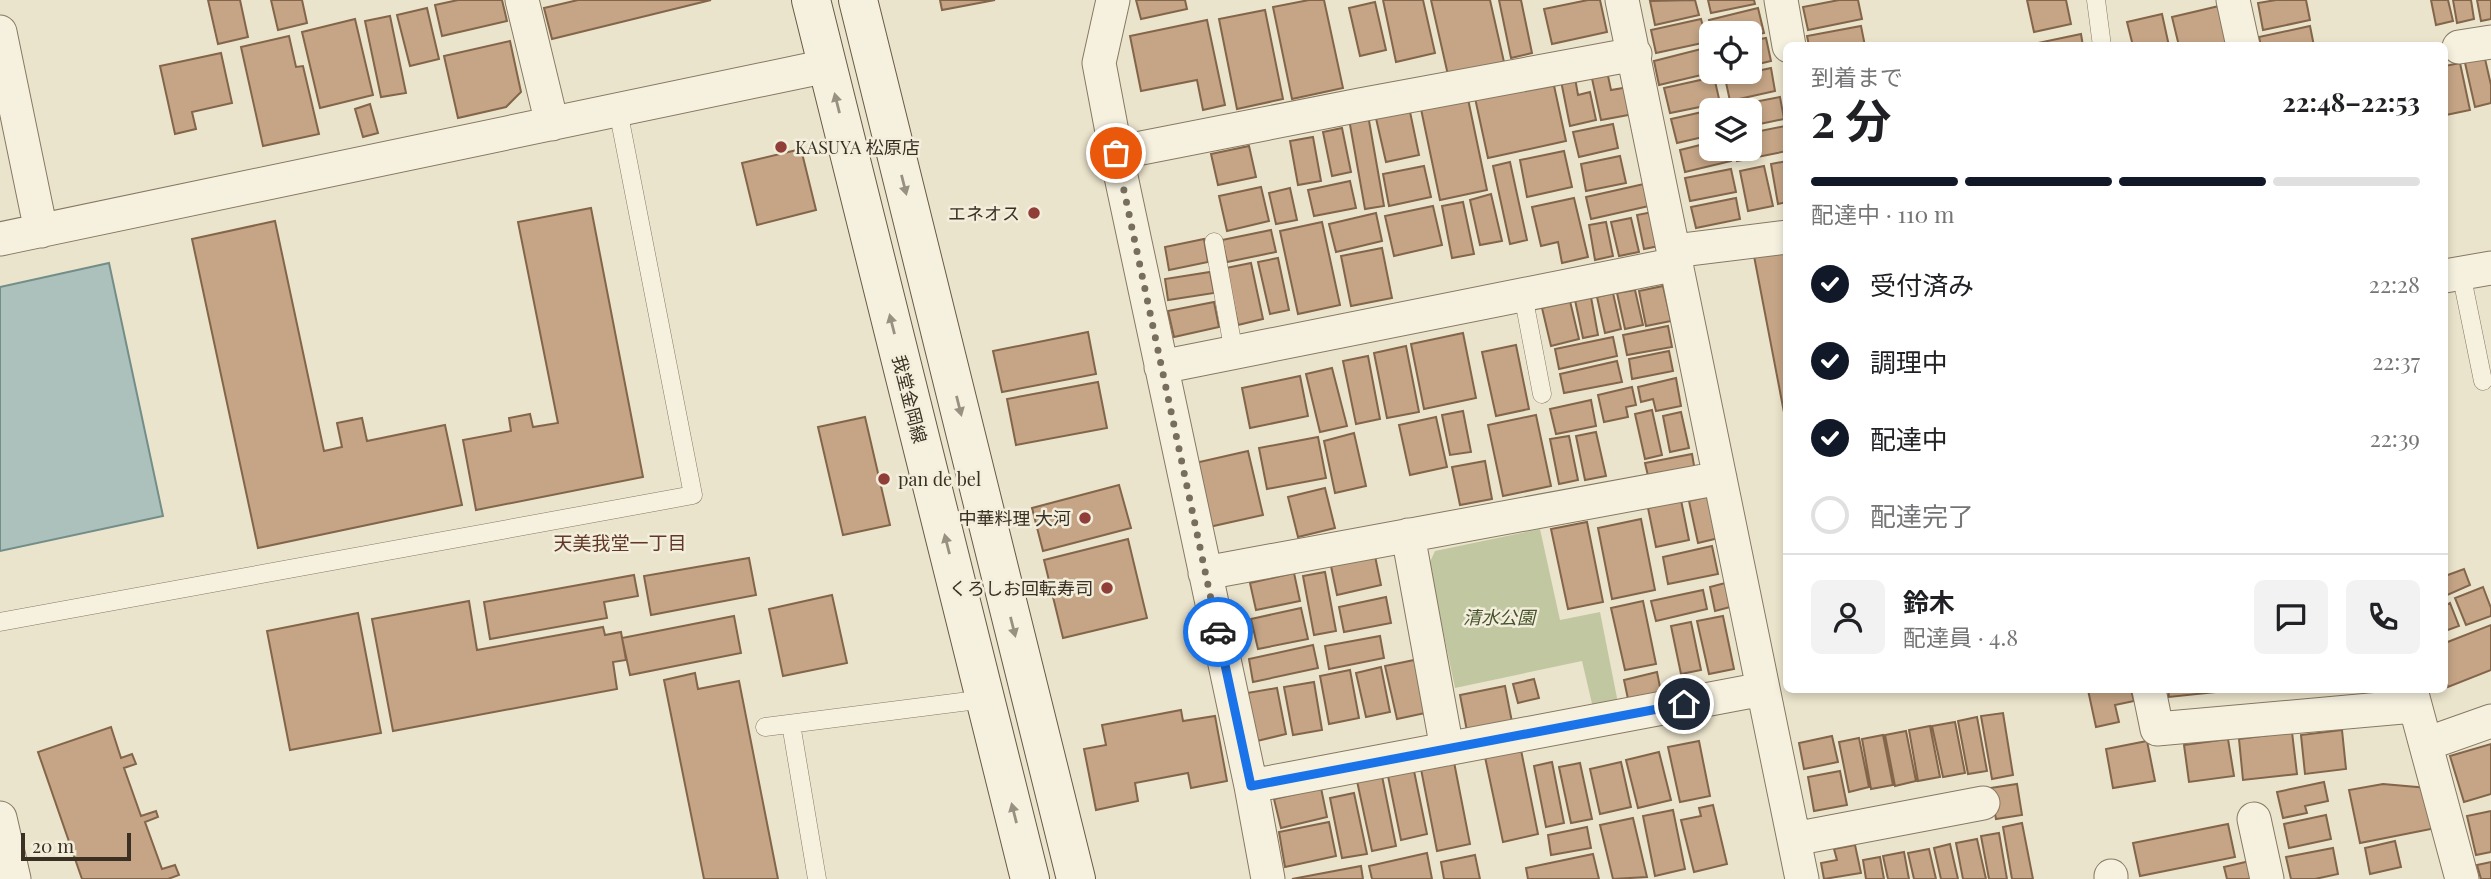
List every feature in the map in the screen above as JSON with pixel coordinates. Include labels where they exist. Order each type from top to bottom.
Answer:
[{"type":"main road","name":"我堂金岡線","points":[[811,0],[1030,879]]},
{"type":"main road","points":[[858,0],[1076,879]]},
{"type":"street","points":[[522,0],[552,124]]},
{"type":"street","points":[[1114,0],[1099,63],[1251,786],[1268,879]]},
{"type":"street","points":[[1622,0],[1802,879]]},
{"type":"street","points":[[1781,0],[1788,42]]},
{"type":"street","points":[[2233,0],[2242,42]]},
{"type":"street","points":[[0,32],[41,231]]},
{"type":"street","points":[[1116,153],[1635,54]]},
{"type":"street","points":[[0,239],[827,66]]},
{"type":"street","points":[[1161,367],[1523,295],[1676,258],[1783,238]]},
{"type":"street","points":[[1205,573],[1720,478]]},
{"type":"street","points":[[1408,535],[1447,749]]},
{"type":"street","points":[[1251,786],[1763,689]]},
{"type":"street","points":[[2150,693],[2157,729],[2412,698],[2462,879]]},
{"type":"street","points":[[2426,744],[2491,721]]},
{"type":"street","points":[[1794,839],[1983,803]]},
{"type":"street","points":[[0,818],[14,879]]},
{"type":"street","points":[[2254,819],[2267,879]]},
{"type":"lane","points":[[2096,0],[2101,42]]},
{"type":"lane","points":[[0,622],[693,495],[618,110]]},
{"type":"lane","points":[[1214,242],[1234,353]]},
{"type":"lane","points":[[2466,273],[2483,381]]},
{"type":"lane","points":[[1523,295],[1542,394]]},
{"type":"lane","points":[[765,727],[985,699]]},
{"type":"lane","points":[[791,724],[817,879]]},
{"type":"green space","name":"清水公園","points":[[1540,529],[1560,620],[1600,612],[1618,703],[1593,708],[1582,661],[1455,688],[1429,564],[1435,551]]},
{"type":"shaded area","points":[[109,263],[163,516],[0,551],[0,287]]},
{"type":"building","points":[[208,0],[240,0],[248,37],[218,44]]},
{"type":"building","points":[[271,0],[302,0],[307,23],[278,30]]},
{"type":"building","points":[[458,0],[502,0],[507,21],[442,36],[435,5]]},
{"type":"building","points":[[578,0],[711,0],[552,39],[544,8]]},
{"type":"building","points":[[940,0],[995,0],[942,10]]},
{"type":"building","points":[[1136,0],[1185,0],[1187,9],[1141,19]]},
{"type":"building","points":[[1324,0],[1343,88],[1292,99],[1273,7]]},
{"type":"building","points":[[1383,0],[1423,0],[1435,53],[1396,62]]},
{"type":"building","points":[[1431,0],[1490,0],[1504,62],[1448,75]]},
{"type":"building","points":[[1499,0],[1521,0],[1532,53],[1511,58]]},
{"type":"building","points":[[1600,0],[1607,32],[1552,44],[1544,9]]},
{"type":"building","points":[[1695,0],[1699,15],[1655,25],[1650,1]]},
{"type":"building","points":[[1708,0],[1754,0],[1755,4],[1711,13]]},
{"type":"building","points":[[1839,0],[1858,0],[1862,19],[1808,30],[1803,7]]},
{"type":"building","points":[[2027,0],[2066,0],[2071,24],[2034,32]]},
{"type":"building","points":[[2306,0],[2310,20],[2263,30],[2258,3]]},
{"type":"building","points":[[2431,0],[2448,0],[2453,21],[2436,25]]},
{"type":"building","points":[[2453,0],[2471,0],[2474,19],[2457,23]]},
{"type":"building","points":[[2477,0],[2491,0],[2491,19],[2481,21]]},
{"type":"building","points":[[1375,2],[1386,50],[1360,56],[1349,8]]},
{"type":"building","points":[[2219,6],[2228,42],[2178,42],[2172,17]]},
{"type":"building","points":[[427,8],[439,59],[410,66],[397,15]]},
{"type":"building","points":[[1758,8],[1761,21],[1709,21]]},
{"type":"building","points":[[1265,10],[1283,99],[1237,109],[1219,19]]},
{"type":"building","points":[[2162,14],[2168,42],[2132,42],[2127,22]]},
{"type":"building","points":[[390,16],[406,93],[381,97],[365,21]]},
{"type":"building","points":[[355,19],[373,95],[320,108],[302,32]]},
{"type":"building","points":[[1701,19],[1702,21],[1699,21],[1699,44],[1656,53],[1651,30]]},
{"type":"building","points":[[1207,20],[1225,105],[1203,110],[1197,80],[1141,91],[1130,36]]},
{"type":"building","points":[[1861,26],[1864,42],[1808,42],[1807,36]]},
{"type":"building","points":[[2310,26],[2313,42],[2260,42],[2259,37]]},
{"type":"building","points":[[2081,34],[2082,42],[2043,42]]},
{"type":"building","points":[[289,36],[296,67],[303,66],[319,134],[263,146],[241,47]]},
{"type":"building","points":[[1766,38],[1771,61],[1762,63],[1762,39]]},
{"type":"building","points":[[510,41],[521,92],[506,107],[458,118],[444,56]]},
{"type":"building","points":[[1699,50],[1699,76],[1659,85],[1654,61]]},
{"type":"building","points":[[2483,50],[2491,85],[2491,103],[2475,107],[2463,54]]},
{"type":"building","points":[[221,53],[232,103],[192,112],[196,129],[175,134],[160,66]]},
{"type":"building","points":[[2460,63],[2470,110],[2448,115],[2448,65]]},
{"type":"building","points":[[1771,68],[1775,91],[1744,98],[1729,98],[1726,84],[1762,84],[1762,70]]},
{"type":"building","points":[[1607,71],[1611,90],[1629,87],[1634,114],[1601,120],[1591,74]]},
{"type":"building","points":[[1575,78],[1578,95],[1590,92],[1596,120],[1570,126],[1561,81]]},
{"type":"building","points":[[1699,80],[1699,84],[1716,84],[1719,98],[1699,98],[1699,107],[1670,113],[1664,88]]},
{"type":"building","points":[[1553,81],[1566,141],[1488,158],[1475,98]]},
{"type":"building","points":[[1780,97],[1783,119],[1762,124],[1762,100]]},
{"type":"building","points":[[1468,99],[1487,190],[1440,200],[1421,109]]},
{"type":"building","points":[[370,104],[378,133],[363,137],[355,109]]},
{"type":"building","points":[[1409,107],[1419,155],[1386,162],[1375,114]]},
{"type":"building","points":[[1699,113],[1699,138],[1677,143],[1671,119]]},
{"type":"building","points":[[1368,115],[1384,206],[1365,209],[1349,119]]},
{"type":"building","points":[[1613,124],[1618,148],[1579,157],[1573,132]]},
{"type":"building","points":[[1783,126],[1783,152],[1762,156],[1762,131]]},
{"type":"building","points":[[1342,128],[1351,172],[1332,176],[1323,132]]},
{"type":"building","points":[[1313,137],[1321,181],[1298,185],[1290,141]]},
{"type":"building","points":[[1699,145],[1699,161],[1731,161],[1685,172],[1680,150]]},
{"type":"building","points":[[1249,146],[1256,177],[1218,185],[1211,154]]},
{"type":"building","points":[[801,149],[816,210],[757,225],[742,163]]},
{"type":"building","points":[[1564,151],[1572,187],[1527,197],[1520,160]]},
{"type":"building","points":[[1620,156],[1626,183],[1586,191],[1581,164]]},
{"type":"building","points":[[1510,162],[1527,240],[1510,244],[1493,166]]},
{"type":"building","points":[[1783,162],[1783,203],[1778,204],[1771,164]]},
{"type":"building","points":[[1424,166],[1431,197],[1389,206],[1383,174]]},
{"type":"building","points":[[1764,166],[1773,206],[1748,211],[1740,171]]},
{"type":"building","points":[[1731,169],[1736,192],[1690,201],[1685,178]]},
{"type":"building","points":[[1350,181],[1356,208],[1314,216],[1308,190]]},
{"type":"building","points":[[1644,184],[1649,206],[1591,219],[1586,197]]},
{"type":"building","points":[[1261,187],[1269,221],[1227,231],[1219,196]]},
{"type":"building","points":[[1290,188],[1297,220],[1276,224],[1269,193]]},
{"type":"building","points":[[1491,194],[1502,241],[1480,245],[1470,200]]},
{"type":"building","points":[[1574,198],[1588,257],[1562,263],[1558,242],[1541,246],[1532,207]]},
{"type":"building","points":[[1736,198],[1740,219],[1696,228],[1691,207]]},
{"type":"building","points":[[1463,202],[1474,254],[1452,258],[1442,206]]},
{"type":"building","points":[[1433,206],[1442,245],[1394,256],[1385,216]]},
{"type":"building","points":[[591,208],[643,477],[476,510],[463,440],[511,431],[509,418],[530,414],[533,427],[558,423],[518,222]]},
{"type":"building","points":[[1658,211],[1664,245],[1644,249],[1637,215]]},
{"type":"building","points":[[1376,213],[1382,241],[1336,252],[1329,224]]},
{"type":"building","points":[[1631,218],[1639,252],[1619,256],[1611,222]]},
{"type":"building","points":[[275,221],[324,451],[342,447],[337,423],[362,418],[367,441],[445,425],[462,505],[258,548],[192,239]]},
{"type":"building","points":[[1322,222],[1340,305],[1298,314],[1280,231]]},
{"type":"building","points":[[1606,222],[1613,256],[1595,260],[1589,225]]},
{"type":"building","points":[[1271,230],[1276,252],[1227,262],[1222,240]]},
{"type":"building","points":[[1204,239],[1208,262],[1169,270],[1165,247]]},
{"type":"building","points":[[1382,248],[1392,298],[1351,306],[1341,256]]},
{"type":"building","points":[[1783,251],[1783,407],[1754,256]]},
{"type":"building","points":[[1278,258],[1289,310],[1270,314],[1258,262]]},
{"type":"building","points":[[1251,263],[1263,319],[1238,325],[1226,268]]},
{"type":"building","points":[[1210,272],[1214,293],[1168,300],[1165,279]]},
{"type":"building","points":[[1663,286],[1671,321],[1646,326],[1639,291]]},
{"type":"building","points":[[1635,290],[1643,325],[1625,329],[1617,293]]},
{"type":"building","points":[[1613,293],[1621,329],[1605,333],[1597,297]]},
{"type":"building","points":[[1591,297],[1598,335],[1583,338],[1575,300]]},
{"type":"building","points":[[1570,301],[1579,339],[1551,346],[1542,308]]},
{"type":"building","points":[[1214,302],[1219,327],[1174,337],[1168,311]]},
{"type":"building","points":[[1668,326],[1672,347],[1627,355],[1623,335]]},
{"type":"building","points":[[1088,332],[1096,374],[1002,392],[993,351]]},
{"type":"building","points":[[1463,333],[1476,398],[1424,409],[1411,344]]},
{"type":"building","points":[[1613,337],[1617,356],[1559,369],[1555,349]]},
{"type":"building","points":[[1516,345],[1529,409],[1496,416],[1482,352]]},
{"type":"building","points":[[1406,346],[1419,412],[1387,418],[1374,353]]},
{"type":"building","points":[[1669,351],[1673,371],[1632,379],[1629,359]]},
{"type":"building","points":[[1368,356],[1380,419],[1356,424],[1343,361]]},
{"type":"building","points":[[1617,361],[1622,382],[1564,393],[1560,374]]},
{"type":"building","points":[[1332,368],[1347,426],[1320,432],[1306,374]]},
{"type":"building","points":[[1300,376],[1308,416],[1250,428],[1242,388]]},
{"type":"building","points":[[1676,378],[1681,406],[1656,411],[1653,399],[1641,402],[1638,387]]},
{"type":"building","points":[[1098,382],[1107,428],[1016,445],[1007,399]]},
{"type":"building","points":[[1632,387],[1636,405],[1626,407],[1628,417],[1604,422],[1598,395]]},
{"type":"building","points":[[1591,400],[1596,426],[1556,434],[1550,409]]},
{"type":"building","points":[[1652,410],[1662,455],[1645,459],[1635,414]]},
{"type":"building","points":[[1463,411],[1471,452],[1450,455],[1442,415]]},
{"type":"building","points":[[1681,412],[1689,448],[1670,452],[1663,416]]},
{"type":"building","points":[[1536,415],[1551,486],[1503,496],[1488,425]]},
{"type":"building","points":[[865,417],[890,525],[843,535],[818,427]]},
{"type":"building","points":[[1436,417],[1447,467],[1410,475],[1399,425]]},
{"type":"building","points":[[1596,432],[1606,476],[1585,480],[1576,436]]},
{"type":"building","points":[[1354,433],[1366,486],[1335,493],[1324,441]]},
{"type":"building","points":[[1569,436],[1578,480],[1559,484],[1550,439]]},
{"type":"building","points":[[1318,437],[1326,478],[1267,489],[1259,448]]},
{"type":"building","points":[[1248,451],[1263,515],[1209,527],[1195,463]]},
{"type":"building","points":[[1692,454],[1695,471],[1649,480],[1645,463]]},
{"type":"building","points":[[1485,461],[1492,499],[1460,505],[1452,467]]},
{"type":"building","points":[[1119,485],[1131,528],[1043,551],[1032,508]]},
{"type":"building","points":[[1325,488],[1335,528],[1298,537],[1288,497]]},
{"type":"building","points":[[1713,495],[1723,537],[1698,543],[1689,501]]},
{"type":"building","points":[[1681,500],[1689,540],[1656,547],[1648,508]]},
{"type":"building","points":[[1641,519],[1655,590],[1612,599],[1598,528]]},
{"type":"building","points":[[1587,522],[1603,602],[1568,609],[1551,529]]},
{"type":"building","points":[[1128,539],[1147,618],[1063,638],[1044,560]]},
{"type":"building","points":[[1712,546],[1718,574],[1668,584],[1663,557]]},
{"type":"building","points":[[1375,556],[1381,585],[1337,595],[1331,566]]},
{"type":"building","points":[[749,558],[756,595],[651,615],[644,576]]},
{"type":"building","points":[[2464,569],[2470,585],[2448,595],[2448,575]]},
{"type":"building","points":[[1325,572],[1336,631],[1314,635],[1303,576]]},
{"type":"building","points":[[1294,573],[1300,601],[1256,610],[1250,583]]},
{"type":"building","points":[[634,575],[638,596],[604,602],[607,618],[490,639],[484,602]]},
{"type":"building","points":[[1729,582],[1734,606],[1715,611],[1710,587]]},
{"type":"building","points":[[2483,587],[2491,608],[2491,616],[2466,625],[2455,598]]},
{"type":"building","points":[[1703,590],[1707,609],[1656,621],[1651,601]]},
{"type":"building","points":[[832,595],[847,663],[783,676],[769,609]]},
{"type":"building","points":[[1386,597],[1391,623],[1344,632],[1339,607]]},
{"type":"building","points":[[469,601],[477,650],[603,627],[605,635],[621,632],[626,660],[613,662],[617,689],[393,731],[372,619]]},
{"type":"building","points":[[1643,601],[1656,664],[1625,670],[1611,608]]},
{"type":"building","points":[[2450,603],[2459,626],[2448,630]]},
{"type":"building","points":[[1301,608],[1308,639],[1258,649],[1251,619]]},
{"type":"building","points":[[358,613],[381,733],[290,750],[267,631]]},
{"type":"building","points":[[734,616],[741,653],[630,675],[622,638]]},
{"type":"building","points":[[1723,616],[1734,669],[1709,674],[1697,621]]},
{"type":"building","points":[[1691,622],[1701,670],[1681,674],[1671,626]]},
{"type":"building","points":[[2491,625],[2491,670],[2448,687],[2448,642]]},
{"type":"building","points":[[1380,636],[1384,658],[1329,669],[1325,646]]},
{"type":"building","points":[[1313,645],[1318,668],[1253,682],[1249,659]]},
{"type":"building","points":[[1419,659],[1430,712],[1397,719],[1385,666]]},
{"type":"building","points":[[1381,667],[1390,712],[1366,717],[1356,673]]},
{"type":"building","points":[[1350,670],[1359,718],[1329,724],[1320,676]]},
{"type":"building","points":[[1657,672],[1661,692],[1628,699],[1624,680]]},
{"type":"building","points":[[695,673],[698,689],[739,681],[778,879],[704,879],[664,680]]},
{"type":"building","points":[[1534,679],[1539,698],[1518,703],[1513,684]]},
{"type":"building","points":[[1314,682],[1322,730],[1293,735],[1284,687]]},
{"type":"building","points":[[1505,686],[1512,722],[1467,731],[1460,695]]},
{"type":"building","points":[[1277,688],[1286,734],[1257,741],[1247,693]]},
{"type":"building","points":[[2089,693],[2132,693],[2134,701],[2115,705],[2119,722],[2096,727]]},
{"type":"building","points":[[2168,693],[2207,693],[2169,697]]},
{"type":"building","points":[[1181,710],[1183,721],[1215,716],[1227,781],[1191,788],[1188,773],[1135,783],[1138,801],[1096,810],[1084,749],[1106,745],[1102,725]]},
{"type":"building","points":[[2003,713],[2013,775],[1992,779],[1981,716]]},
{"type":"building","points":[[1977,717],[1987,771],[1968,774],[1958,721]]},
{"type":"building","points":[[1955,722],[1965,773],[1943,777],[1932,726]]},
{"type":"building","points":[[1930,726],[1940,777],[1918,781],[1909,730]]},
{"type":"building","points":[[111,727],[121,758],[132,754],[136,764],[124,768],[141,816],[156,811],[158,817],[145,822],[162,869],[175,865],[179,875],[168,879],[82,879],[38,752]]},
{"type":"building","points":[[2342,730],[2346,769],[2305,774],[2301,735]]},
{"type":"building","points":[[1906,731],[1916,781],[1895,786],[1885,735]]},
{"type":"building","points":[[2292,732],[2297,774],[2243,780],[2239,739]]},
{"type":"building","points":[[1883,735],[1893,785],[1871,789],[1862,739]]},
{"type":"building","points":[[1832,736],[1838,762],[1804,769],[1799,743]]},
{"type":"building","points":[[1859,738],[1869,787],[1849,792],[1839,742]]},
{"type":"building","points":[[2228,739],[2234,776],[2189,782],[2184,745]]},
{"type":"building","points":[[1699,741],[1710,796],[1680,802],[1668,747]]},
{"type":"building","points":[[2147,741],[2155,781],[2113,788],[2106,749]]},
{"type":"building","points":[[2491,744],[2491,794],[2464,802],[2450,756]]},
{"type":"building","points":[[1521,750],[1538,834],[1503,842],[1485,757]]},
{"type":"building","points":[[1659,752],[1671,800],[1638,808],[1626,760]]},
{"type":"building","points":[[1454,762],[1470,844],[1437,851],[1421,769]]},
{"type":"building","points":[[1552,762],[1564,823],[1546,827],[1534,766]]},
{"type":"building","points":[[1621,762],[1631,807],[1600,814],[1590,769]]},
{"type":"building","points":[[1580,763],[1592,819],[1571,823],[1559,767]]},
{"type":"building","points":[[1414,771],[1427,834],[1401,840],[1388,776]]},
{"type":"building","points":[[1840,771],[1847,805],[1814,811],[1808,777]]},
{"type":"building","points":[[1382,776],[1396,846],[1372,851],[1357,781]]},
{"type":"building","points":[[2324,782],[2328,801],[2305,806],[2307,813],[2283,818],[2277,792]]},
{"type":"building","points":[[2017,784],[2022,815],[1996,819],[1990,788]]},
{"type":"building","points":[[2383,784],[2428,788],[2436,828],[2360,843],[2349,790]]},
{"type":"building","points":[[1321,788],[1327,817],[1281,828],[1274,799]]},
{"type":"building","points":[[1354,793],[1367,854],[1342,858],[1330,798]]},
{"type":"building","points":[[1713,805],[1727,864],[1694,872],[1681,820],[1701,816],[1699,808]]},
{"type":"building","points":[[1673,810],[1685,869],[1655,876],[1643,816]]},
{"type":"building","points":[[2491,811],[2491,852],[2476,855],[2467,816]]},
{"type":"building","points":[[2326,815],[2331,839],[2289,848],[2284,824]]},
{"type":"building","points":[[1633,818],[1647,877],[1613,879],[1600,825]]},
{"type":"building","points":[[1329,822],[1336,856],[1285,867],[1279,832]]},
{"type":"building","points":[[2022,823],[2033,879],[2012,879],[2003,827]]},
{"type":"building","points":[[2228,824],[2235,857],[2140,876],[2133,843]]},
{"type":"building","points":[[1587,827],[1591,848],[1551,855],[1548,835]]},
{"type":"building","points":[[1999,833],[2007,879],[1989,879],[1981,836]]},
{"type":"building","points":[[1977,839],[1986,879],[1963,879],[1956,843]]},
{"type":"building","points":[[2395,841],[2401,867],[2370,874],[2365,848]]},
{"type":"building","points":[[1950,844],[1958,879],[1941,879],[1934,848]]},
{"type":"building","points":[[1855,845],[1861,873],[1824,879],[1821,863],[1837,860],[1834,849]]},
{"type":"building","points":[[2333,848],[2338,874],[2315,879],[2291,879],[2286,857]]},
{"type":"building","points":[[1929,849],[1936,879],[1914,879],[1908,853]]},
{"type":"building","points":[[1904,852],[1909,879],[1888,879],[1883,856]]},
{"type":"building","points":[[1427,853],[1432,879],[1372,879],[1369,866]]},
{"type":"building","points":[[1593,854],[1599,879],[1528,879],[1526,868]]},
{"type":"building","points":[[1475,855],[1480,879],[1444,879],[1441,862]]},
{"type":"building","points":[[1880,857],[1884,879],[1866,879],[1863,860]]},
{"type":"building","points":[[2254,860],[2258,879],[2227,879],[2224,867]]},
{"type":"building","points":[[2491,862],[2491,879],[2481,879],[2477,865]]},
{"type":"building","points":[[1361,866],[1363,879],[1292,879]]},
{"type":"way so far","points":[[1116,153],[1218,632]]},
{"type":"place","name":"KASUYA 松原店","points":[[781,147]]},
{"type":"place","name":"エネオス","points":[[1034,213]]},
{"type":"place","name":"pan de bel","points":[[884,479]]},
{"type":"place","name":"中華料理 大河","points":[[1085,518]]},
{"type":"place","name":"くろしお回転寿司","points":[[1107,588]]},
{"type":"district","name":"天美我堂一丁目","points":[[620,542]]},
{"type":"route","points":[[1218,632],[1251,786],[1684,704]]}]
